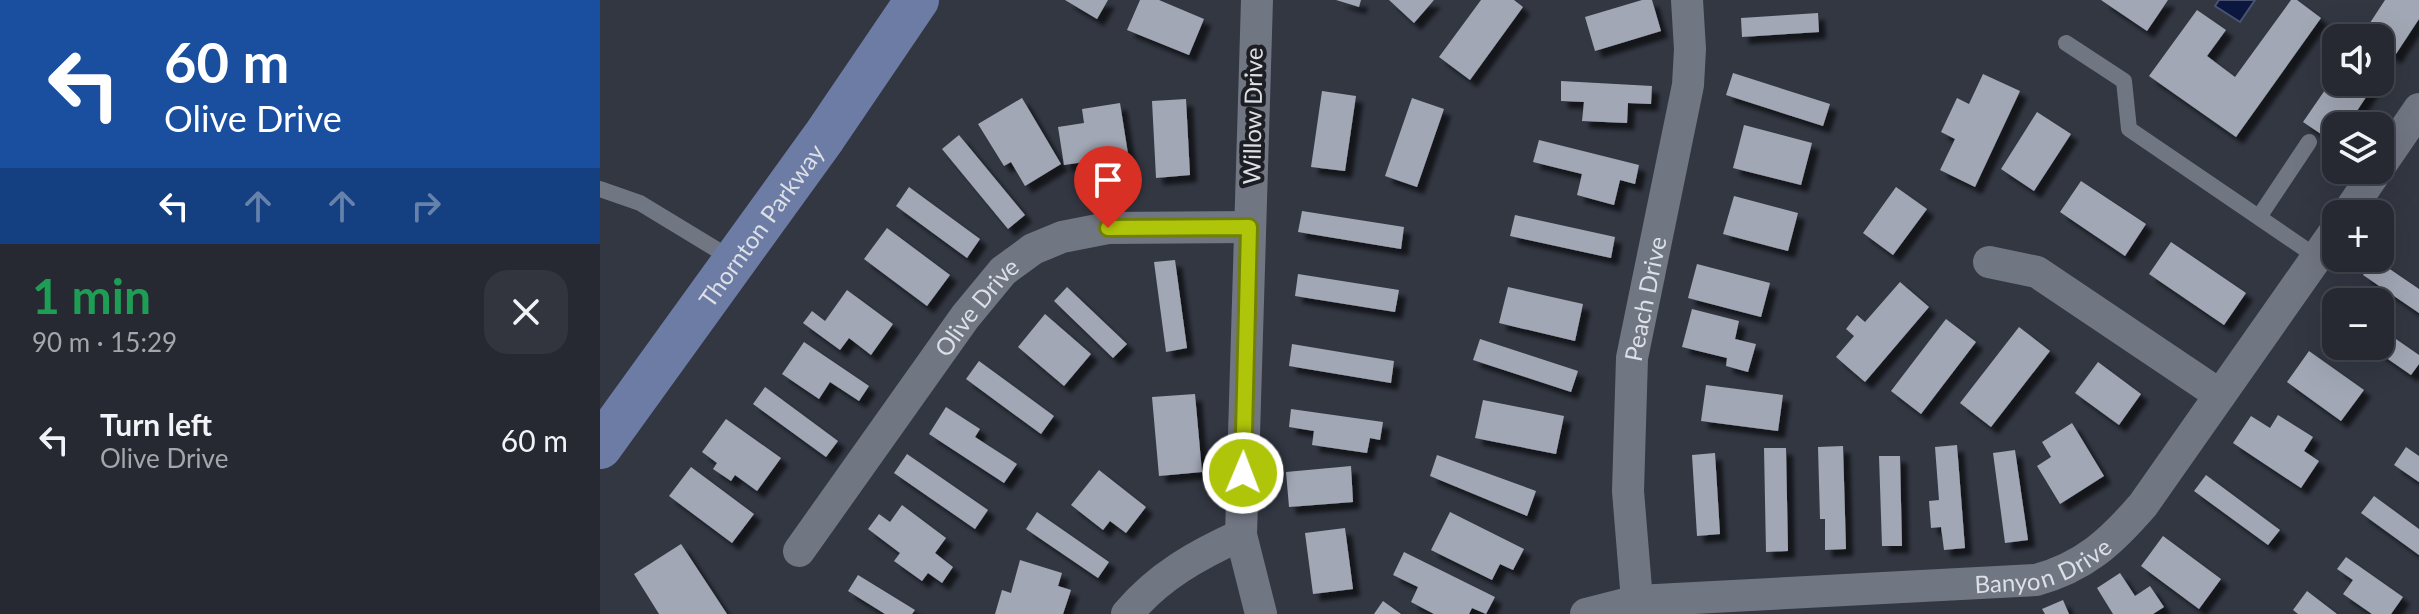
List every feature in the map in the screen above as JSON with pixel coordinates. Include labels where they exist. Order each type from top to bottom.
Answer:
[{"type":"main road","name":"Thornton Parkway","points":[[600,447],[735,261],[917,0]]},
{"type":"street","name":"Willow Drive","points":[[1257,0],[1241,535],[1261,614]]},
{"type":"street","name":"Peach Drive","points":[[1637,601],[1628,491],[1632,358],[1688,85],[1690,49],[1687,0]]},
{"type":"street","points":[[2394,146],[2419,109]]},
{"type":"street","name":"Olive Drive","points":[[799,551],[965,317],[1003,271],[1033,249],[1062,237],[1108,228],[1249,227]]},
{"type":"street","name":"Banyon Drive","points":[[1586,614],[1637,601],[2036,580],[2062,573],[2111,541],[2143,505],[2322,250]]},
{"type":"street","points":[[1989,262],[2037,272],[2220,395]]},
{"type":"street","points":[[1127,614],[1158,583],[1193,557],[1241,535]]},
{"type":"lane","points":[[2066,43],[2124,81],[2129,129],[2317,257]]},
{"type":"lane","points":[[2259,217],[2309,142]]},
{"type":"lane","points":[[600,189],[640,203],[735,261]]},
{"type":"water","points":[[2219,0],[2255,0],[2240,22],[2215,6]]},
{"type":"building","points":[[1065,0],[1108,0],[1097,19]]},
{"type":"building","points":[[1140,0],[1159,0],[1204,19],[1189,55],[1127,30]]},
{"type":"building","points":[[1336,0],[1361,0],[1359,7]]},
{"type":"building","points":[[1389,0],[1434,0],[1414,23]]},
{"type":"building","points":[[1481,0],[1514,0],[1523,7],[1470,80],[1439,57]]},
{"type":"building","points":[[1642,0],[1652,0],[1661,31],[1595,51],[1585,17]]},
{"type":"building","points":[[2101,0],[2168,0],[2147,31]]},
{"type":"building","points":[[2291,0],[2297,0],[2321,18],[2236,137],[2149,76],[2197,10],[2226,30],[2207,56],[2235,77]]},
{"type":"building","points":[[2385,0],[2419,0],[2419,19],[2394,57],[2394,24],[2369,24]]},
{"type":"building","points":[[1818,13],[1819,32],[1742,37],[1741,18]]},
{"type":"building","points":[[1733,73],[1830,104],[1823,126],[1726,95]]},
{"type":"building","points":[[1983,74],[2020,91],[1975,187],[1940,170],[1955,139],[1941,132],[1957,98],[1969,104]]},
{"type":"building","points":[[1561,81],[1652,86],[1651,104],[1628,103],[1627,123],[1582,121],[1584,102],[1561,101]]},
{"type":"building","points":[[1322,91],[1356,96],[1345,171],[1311,167]]},
{"type":"building","points":[[2322,94],[2367,96],[2356,112],[2322,112],[2322,135],[2303,122]]},
{"type":"building","points":[[1022,98],[1061,164],[1025,186],[1011,162],[1004,166],[978,124]]},
{"type":"building","points":[[1412,98],[1444,109],[1417,187],[1385,176]]},
{"type":"building","points":[[1186,99],[1190,175],[1156,178],[1152,101]]},
{"type":"building","points":[[1120,103],[1132,179],[1095,185],[1091,161],[1064,165],[1058,127],[1084,123],[1082,109]]},
{"type":"building","points":[[2037,112],[2071,134],[2034,191],[2001,169]]},
{"type":"building","points":[[1744,125],[1812,143],[1801,185],[1733,168]]},
{"type":"building","points":[[959,135],[1025,215],[1008,229],[942,149]]},
{"type":"building","points":[[1539,140],[1639,165],[1635,184],[1620,180],[1614,205],[1577,195],[1582,174],[1533,162]]},
{"type":"building","points":[[2081,181],[2146,224],[2125,256],[2060,212]]},
{"type":"building","points":[[909,187],[980,239],[967,258],[896,206]]},
{"type":"building","points":[[1896,187],[1927,209],[1893,255],[1863,233]]},
{"type":"building","points":[[1734,196],[1798,213],[1788,251],[1723,234]]},
{"type":"building","points":[[1302,211],[1404,227],[1401,249],[1298,232]]},
{"type":"building","points":[[1515,215],[1615,237],[1611,258],[1510,236]]},
{"type":"building","points":[[887,228],[950,275],[927,306],[864,259]]},
{"type":"building","points":[[2171,242],[2246,293],[2224,325],[2149,274]]},
{"type":"building","points":[[1175,260],[1187,348],[1166,352],[1154,262]]},
{"type":"building","points":[[1697,264],[1770,283],[1761,317],[1688,298]]},
{"type":"building","points":[[2365,272],[2394,272],[2419,289],[2419,313],[2394,296],[2394,288],[2382,288],[2363,275]]},
{"type":"building","points":[[1298,274],[1399,290],[1395,312],[1295,296]]},
{"type":"building","points":[[1900,282],[1929,307],[1865,382],[1836,357],[1854,336],[1846,329],[1857,315],[1865,322]]},
{"type":"building","points":[[1067,287],[1127,344],[1113,358],[1054,301]]},
{"type":"building","points":[[1508,287],[1583,304],[1575,341],[1499,323]]},
{"type":"building","points":[[847,290],[893,324],[871,355],[849,338],[840,350],[803,323],[812,311],[825,321]]},
{"type":"building","points":[[1692,309],[1739,321],[1735,339],[1756,344],[1748,372],[1726,366],[1727,358],[1682,347]]},
{"type":"building","points":[[1045,314],[1091,354],[1064,386],[1018,347]]},
{"type":"building","points":[[1946,319],[1976,342],[1921,414],[1891,391]]},
{"type":"building","points":[[2019,327],[2050,351],[1991,427],[1960,403]]},
{"type":"building","points":[[2394,338],[2419,355],[2419,364],[2411,375],[2389,360],[2394,360]]},
{"type":"building","points":[[1480,339],[1578,371],[1571,392],[1473,360]]},
{"type":"building","points":[[804,342],[869,386],[859,401],[830,382],[819,399],[782,374]]},
{"type":"building","points":[[1292,344],[1394,361],[1391,383],[1289,366]]},
{"type":"building","points":[[2309,351],[2364,390],[2341,421],[2287,382]]},
{"type":"building","points":[[979,361],[1054,416],[1041,434],[966,379]]},
{"type":"building","points":[[2098,362],[2141,394],[2119,425],[2075,393]]},
{"type":"building","points":[[1706,385],[1783,395],[1778,431],[1701,421]]},
{"type":"building","points":[[765,387],[838,441],[826,457],[753,404]]},
{"type":"building","points":[[1195,394],[1202,472],[1159,476],[1152,397]]},
{"type":"building","points":[[1483,400],[1564,416],[1556,454],[1475,438]]},
{"type":"building","points":[[946,407],[980,429],[975,437],[1017,464],[1004,483],[929,434]]},
{"type":"building","points":[[1291,409],[1383,422],[1380,440],[1370,438],[1367,453],[1312,445],[1314,431],[1289,427]]},
{"type":"building","points":[[2278,415],[2313,437],[2304,451],[2319,461],[2301,488],[2233,443],[2251,416],[2270,428]]},
{"type":"building","points":[[726,419],[781,458],[757,491],[735,475],[731,481],[713,469],[717,463],[702,452]]},
{"type":"building","points":[[2072,423],[2104,476],[2060,504],[2037,466],[2051,457],[2042,442]]},
{"type":"building","points":[[1957,445],[1965,548],[1944,550],[1941,527],[1931,528],[1929,501],[1939,500],[1935,447]]},
{"type":"building","points":[[1843,446],[1846,549],[1825,550],[1825,519],[1820,519],[1818,447]]},
{"type":"building","points":[[2406,447],[2419,456],[2419,482],[2394,465]]},
{"type":"building","points":[[1764,448],[1786,448],[1788,551],[1766,552]]},
{"type":"building","points":[[2015,450],[2028,540],[2005,543],[1993,453]]},
{"type":"building","points":[[1715,453],[1720,534],[1697,536],[1692,455]]},
{"type":"building","points":[[907,454],[988,510],[975,529],[894,473]]},
{"type":"building","points":[[1437,455],[1536,491],[1527,516],[1430,476]]},
{"type":"building","points":[[1879,456],[1900,456],[1902,546],[1882,546]]},
{"type":"building","points":[[1351,466],[1353,502],[1289,507],[1286,472]]},
{"type":"building","points":[[691,467],[754,514],[732,543],[669,496]]},
{"type":"building","points":[[1099,470],[1146,507],[1126,533],[1110,521],[1103,530],[1071,505]]},
{"type":"building","points":[[2206,475],[2280,530],[2268,545],[2194,491]]},
{"type":"building","points":[[2374,496],[2419,529],[2419,555],[2361,513]]},
{"type":"building","points":[[902,505],[946,538],[935,553],[953,567],[942,583],[928,573],[922,581],[894,561],[900,553],[868,529],[879,514],[890,522]]},
{"type":"building","points":[[1037,512],[1109,562],[1098,578],[1026,529]]},
{"type":"building","points":[[1450,512],[1524,549],[1513,570],[1500,564],[1492,580],[1431,550]]},
{"type":"building","points":[[1345,528],[1353,589],[1313,594],[1305,533]]},
{"type":"building","points":[[2163,536],[2221,579],[2199,609],[2141,566]]},
{"type":"building","points":[[681,544],[727,614],[659,614],[634,574]]},
{"type":"building","points":[[1404,552],[1495,597],[1486,614],[1472,608],[1469,614],[1434,614],[1411,602],[1418,587],[1393,575]]},
{"type":"building","points":[[2346,557],[2403,597],[2391,614],[2372,614],[2343,594],[2353,580],[2337,569]]},
{"type":"building","points":[[1020,560],[1062,573],[1058,586],[1071,590],[1063,614],[995,614],[1002,590],[1011,593]]},
{"type":"building","points":[[2120,573],[2135,596],[2150,586],[2164,607],[2153,614],[2113,614],[2097,588]]},
{"type":"building","points":[[858,575],[915,610],[912,614],[885,614],[848,591]]},
{"type":"building","points":[[2307,591],[2337,614],[2298,614],[2293,610]]},
{"type":"building","points":[[2063,600],[2069,614],[2045,614],[2042,609]]},
{"type":"building","points":[[1383,601],[1401,614],[1374,614]]},
{"type":"route","points":[[1108,228],[1249,227],[1243,473]]}]
